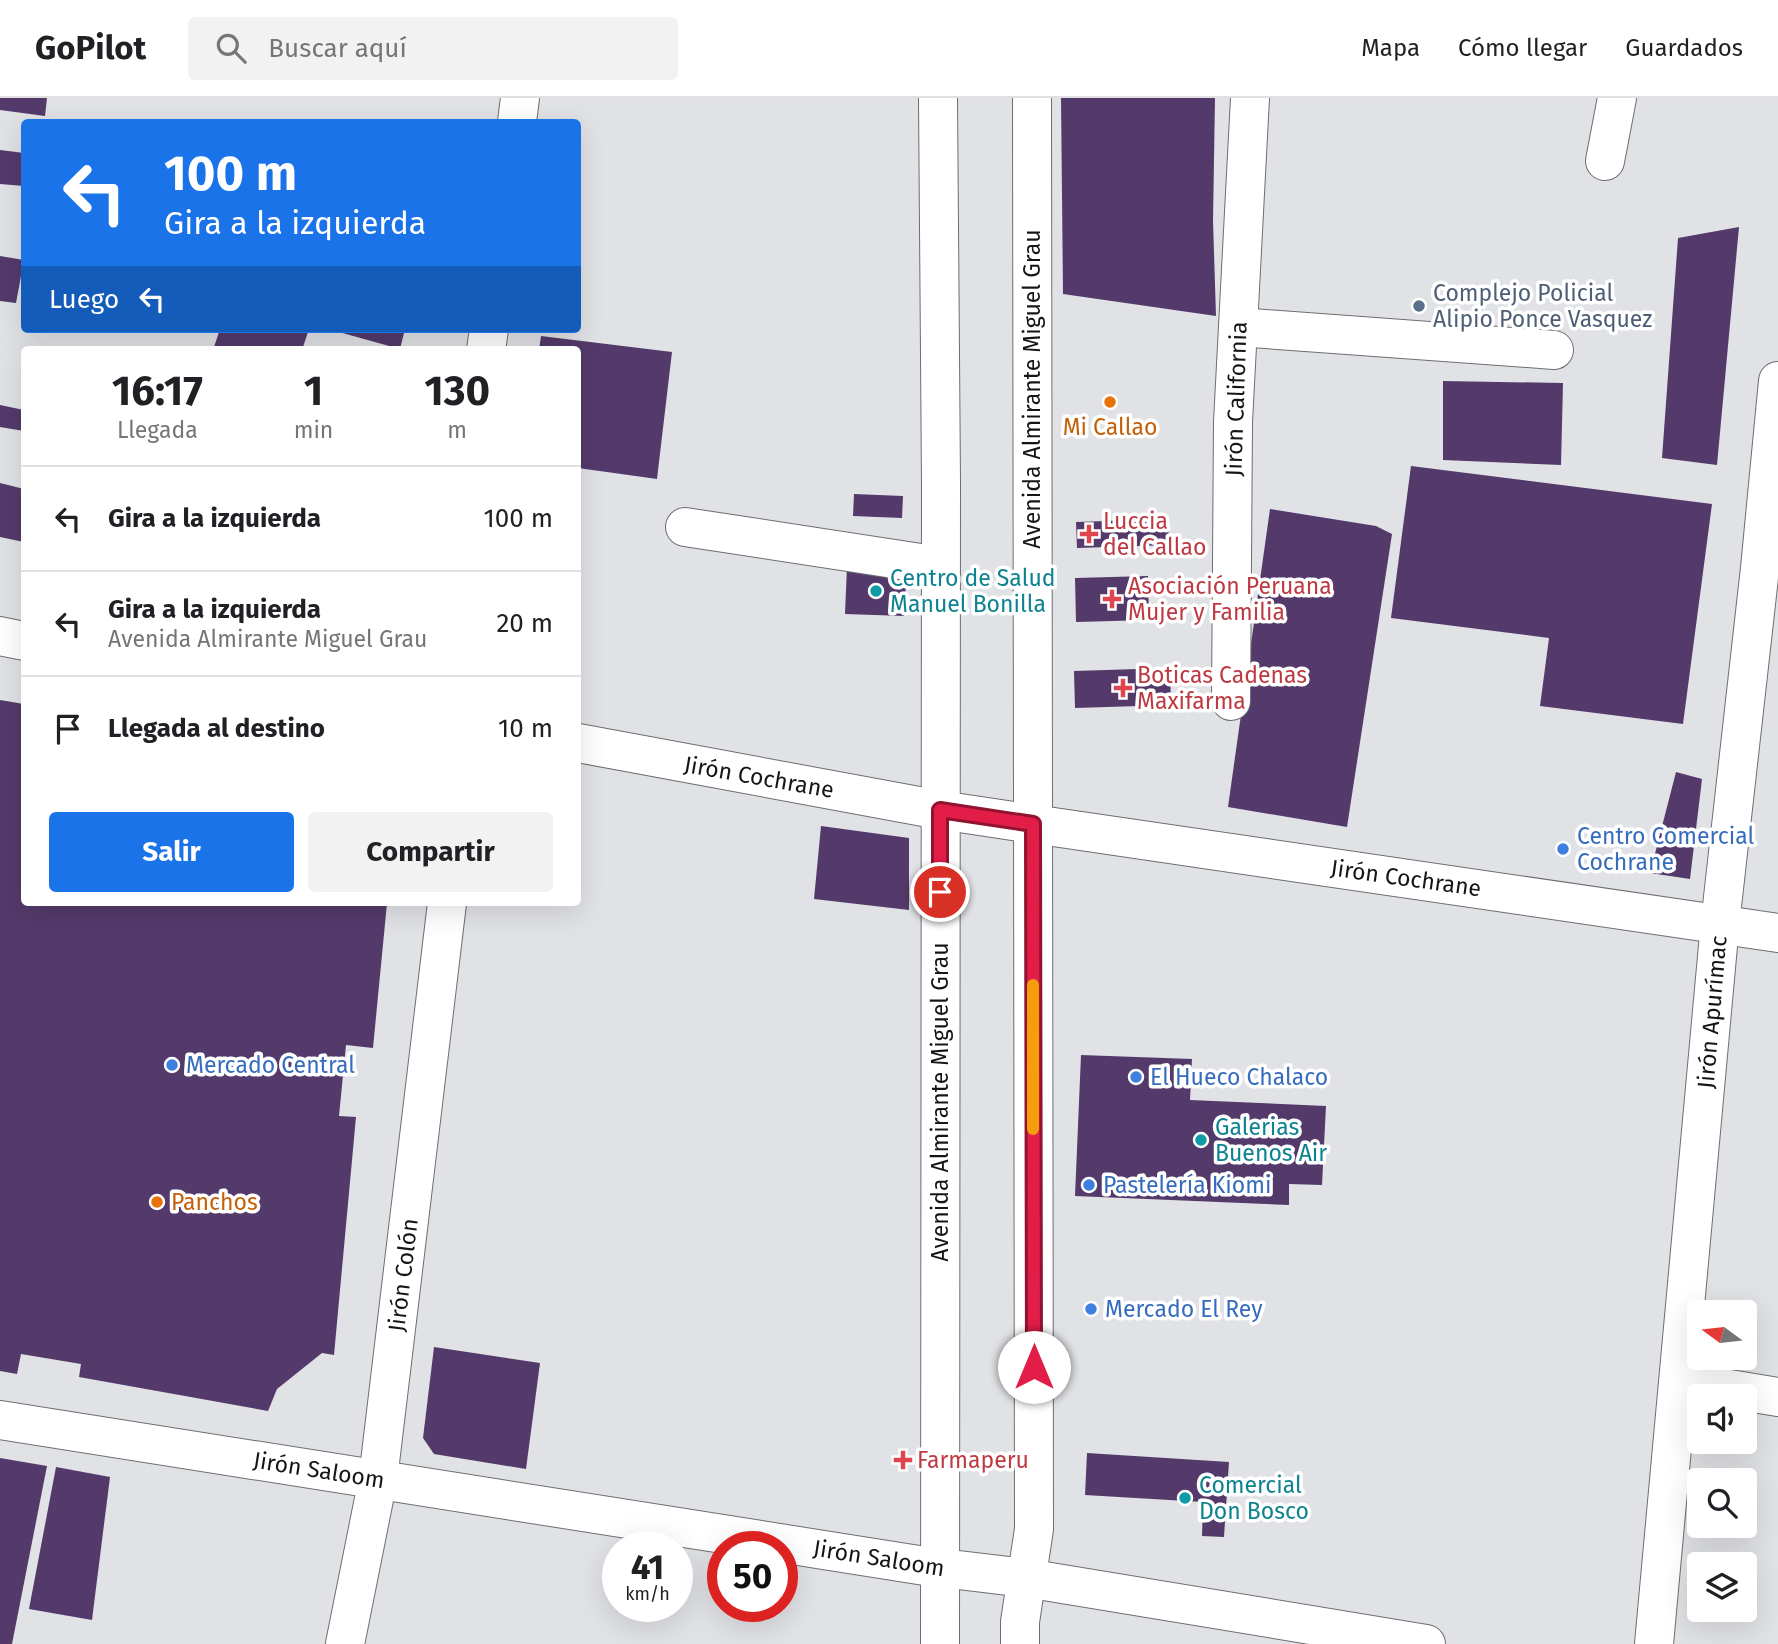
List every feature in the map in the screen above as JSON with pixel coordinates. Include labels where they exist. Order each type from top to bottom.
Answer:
[{"type":"street","points":[[517,119],[520,98]]},
{"type":"street","name":"Avenida Almirante Miguel Grau","points":[[938,98],[940,1644]]},
{"type":"street","name":"Avenida Almirante Miguel Grau","points":[[1020,1644],[1020,1622],[1034,1529],[1032,98]]},
{"type":"street","name":"Jirón California","points":[[1231,701],[1233,422],[1250,98]]},
{"type":"street","points":[[1605,161],[1616,98]]},
{"type":"street","points":[[1238,327],[1554,350]]},
{"type":"street","name":"Jirón Apurímac","points":[[1654,1644],[1720,924],[1769,561],[1778,381]]},
{"type":"street","points":[[685,527],[940,566]]},
{"type":"street","points":[[0,636],[21,640]]},
{"type":"street","name":"Jirón Cochrane","points":[[581,744],[940,810],[1778,933]]},
{"type":"street","name":"Jirón Colón","points":[[345,1644],[378,1479],[447,906]]},
{"type":"street","points":[[1678,1384],[1778,1397]]},
{"type":"street","name":"Jirón Saloom","points":[[0,1420],[940,1568],[1026,1578],[1426,1644]]},
{"type":"building","points":[[0,98],[47,98],[45,116],[0,110]]},
{"type":"building","points":[[1061,98],[1215,98],[1213,221],[1216,316],[1063,294]]},
{"type":"building","points":[[0,150],[21,153],[21,186],[0,184]]},
{"type":"building","points":[[1739,227],[1717,465],[1662,458],[1678,238]]},
{"type":"building","points":[[0,256],[21,260],[16,303],[0,301]]},
{"type":"building","points":[[219,333],[308,333],[303,346],[214,346]]},
{"type":"building","points":[[342,333],[404,333],[401,346],[389,346]]},
{"type":"building","points":[[541,336],[672,352],[657,479],[581,468],[581,346],[540,346]]},
{"type":"building","points":[[1443,381],[1563,383],[1561,465],[1443,460]]},
{"type":"building","points":[[0,405],[21,409],[21,430],[0,427]]},
{"type":"building","points":[[1411,466],[1712,504],[1683,724],[1540,706],[1549,638],[1391,618]]},
{"type":"building","points":[[0,483],[21,488],[21,541],[0,537]]},
{"type":"building","points":[[854,494],[903,496],[902,518],[853,516]]},
{"type":"building","points":[[1270,509],[1376,526],[1392,534],[1347,827],[1228,807]]},
{"type":"building","points":[[1168,519],[1169,545],[1077,548],[1076,522]]},
{"type":"building","name":"Centro de Salud Manuel Bonilla","points":[[847,566],[907,568],[904,616],[845,614]]},
{"type":"building","name":"Asociación Peruana Mujer y Familia","points":[[1148,576],[1149,620],[1076,622],[1075,578]]},
{"type":"building","name":"Boticas Cadenas Maxifarma","points":[[1170,668],[1171,705],[1075,708],[1074,671]]},
{"type":"building","name":"Mercado Central","points":[[0,700],[21,704],[21,906],[387,906],[373,1048],[346,1045],[339,1116],[356,1117],[334,1355],[322,1353],[277,1389],[268,1411],[79,1377],[81,1364],[21,1354],[17,1374],[0,1371]]},
{"type":"building","points":[[1676,772],[1702,779],[1690,879],[1650,873]]},
{"type":"building","points":[[821,826],[909,838],[909,910],[814,899]]},
{"type":"building","name":"Galerias Buenos Air","points":[[1081,1055],[1192,1059],[1190,1100],[1326,1106],[1322,1185],[1289,1184],[1289,1205],[1075,1196]]},
{"type":"building","points":[[434,1347],[540,1363],[526,1469],[434,1454],[423,1438]]},
{"type":"building","name":"Comercial Don Bosco","points":[[1087,1453],[1229,1462],[1224,1537],[1202,1536],[1203,1502],[1085,1495]]},
{"type":"building","points":[[0,1458],[47,1466],[12,1644],[0,1644]]},
{"type":"building","points":[[56,1467],[110,1477],[92,1620],[29,1609]]},
{"type":"slow traffic","points":[[1033,985],[1033,1129]]},
{"type":"place","name":"Complejo Policial Alipio Ponce Vasquez","points":[[1419,306]]},
{"type":"place","name":"Mi Callao","points":[[1110,402]]},
{"type":"place","name":"Luccia del Callao","points":[[1089,534]]},
{"type":"place","name":"Centro de Salud Manuel Bonilla","points":[[876,591]]},
{"type":"place","name":"Asociación Peruana Mujer y Familia","points":[[1112,599]]},
{"type":"place","name":"Boticas Cadenas Maxifarma","points":[[1123,688]]},
{"type":"place","name":"Centro Comercial Cochrane","points":[[1563,849]]},
{"type":"place","name":"Mercado Central","points":[[172,1065]]},
{"type":"place","name":"El Hueco Chalaco","points":[[1136,1077]]},
{"type":"place","name":"Galerias Buenos Air","points":[[1201,1140]]},
{"type":"place","name":"Pastelería Kiomi","points":[[1089,1185]]},
{"type":"place","name":"Panchos","points":[[157,1202]]},
{"type":"place","name":"Mercado El Rey","points":[[1091,1309]]},
{"type":"place","name":"Farmaperu","points":[[903,1460]]},
{"type":"place","name":"Comercial Don Bosco","points":[[1185,1498]]},
{"type":"route","points":[[940,892],[940,810],[1033,824],[1034,1367]]}]
